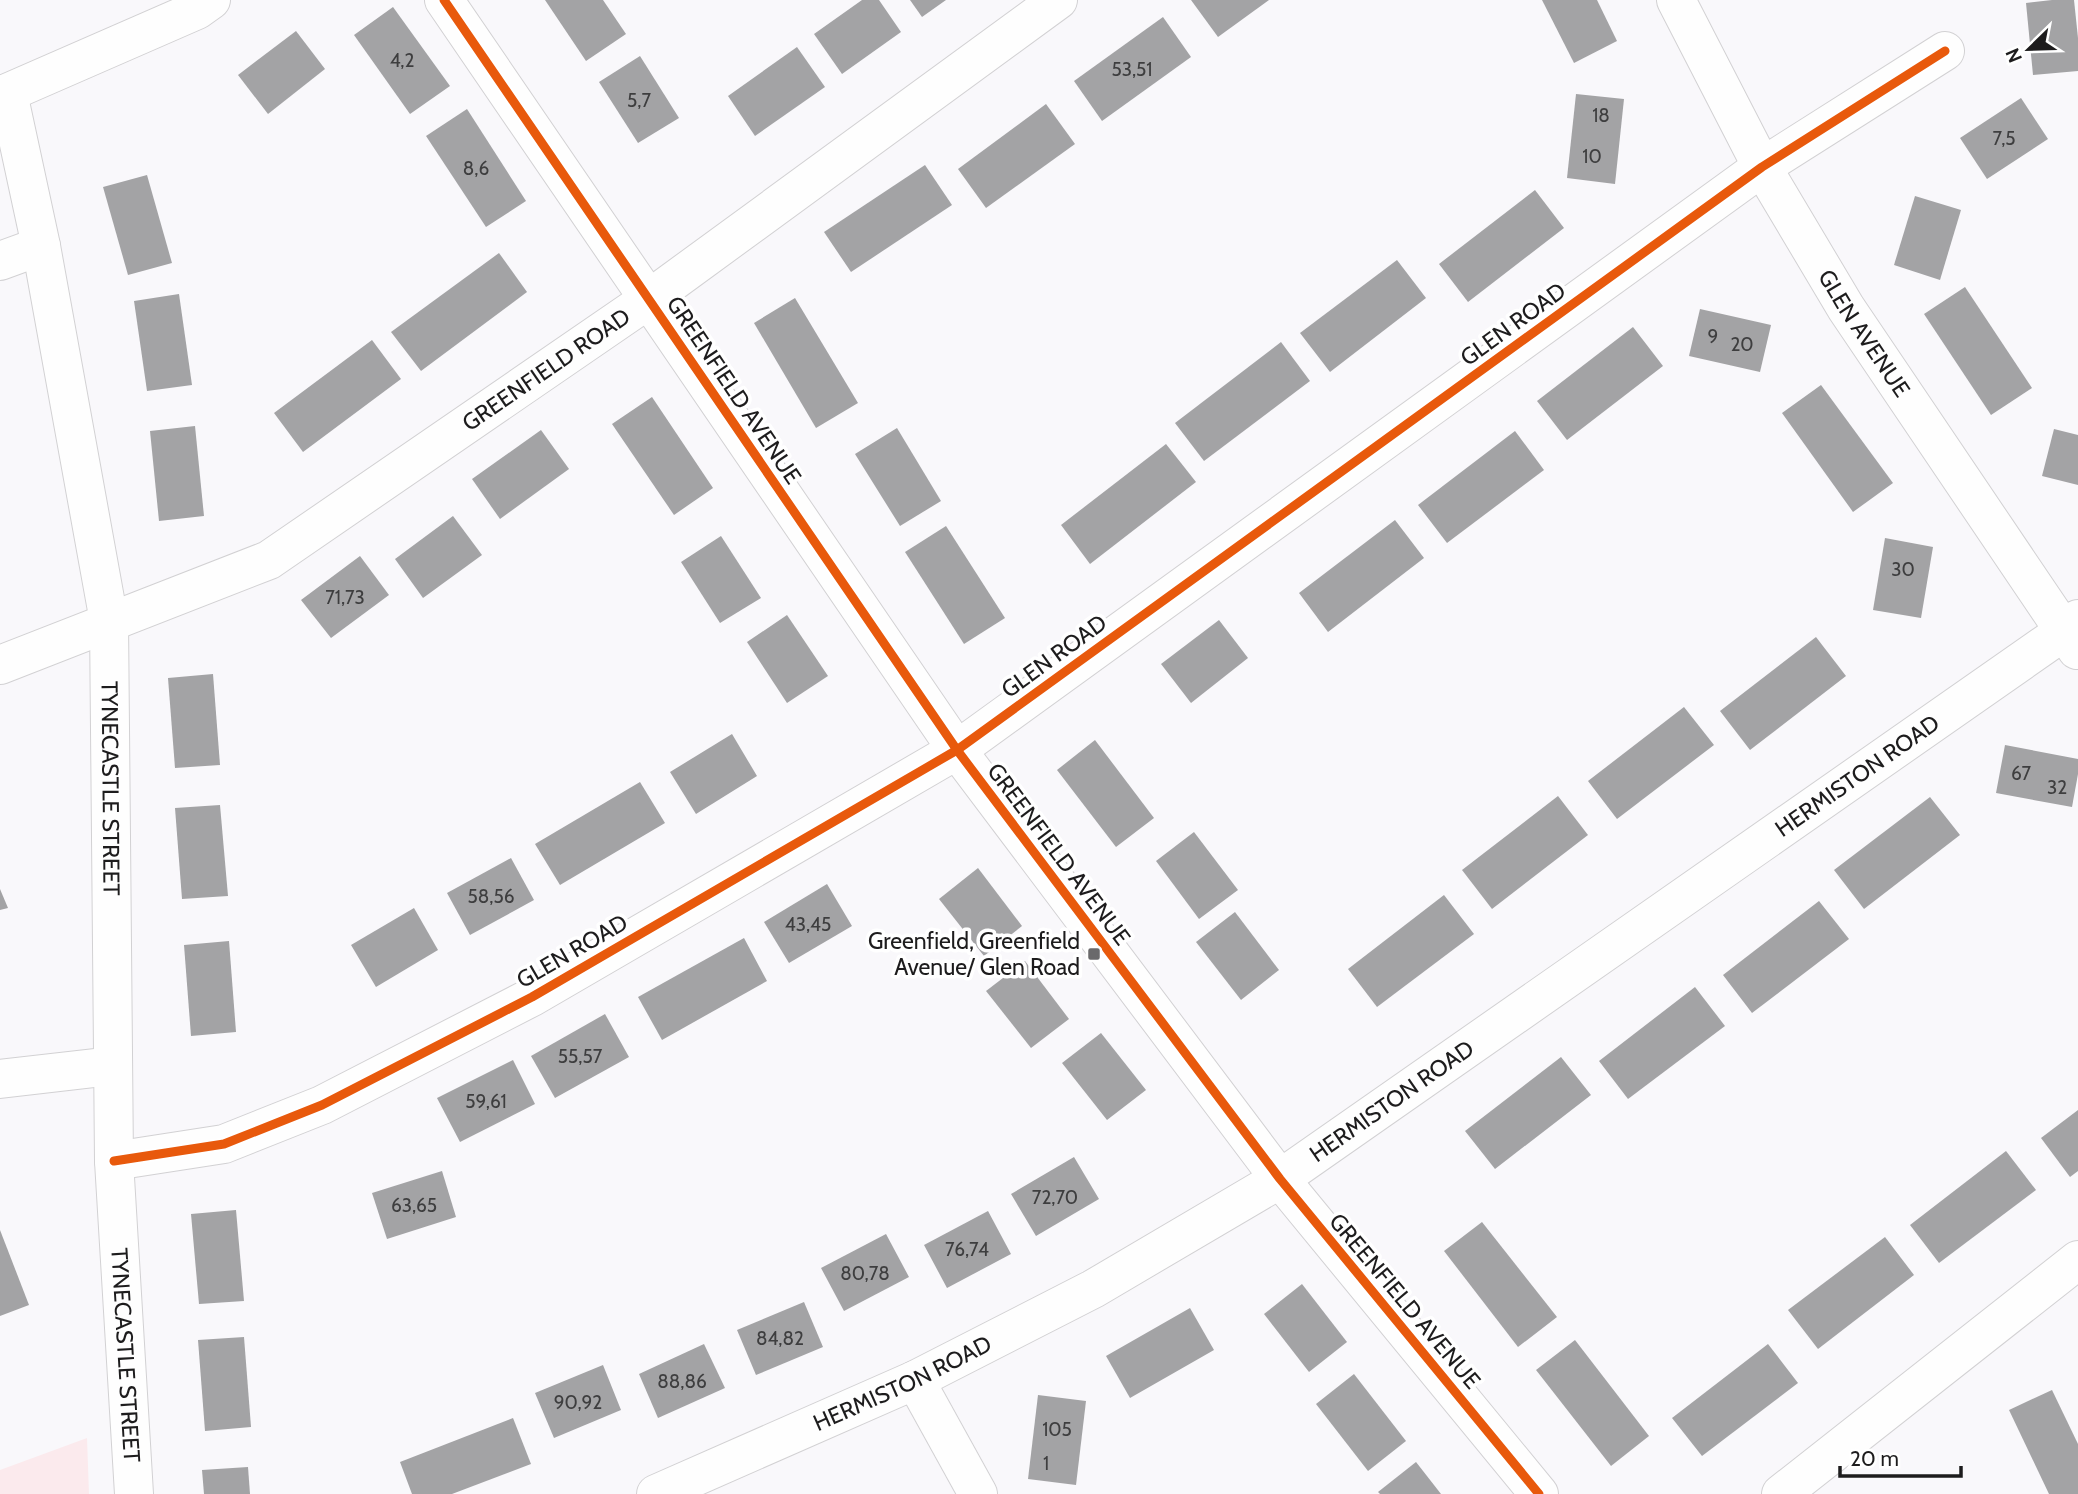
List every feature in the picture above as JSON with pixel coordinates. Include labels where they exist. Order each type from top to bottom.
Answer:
[{"type":"street","points":[[3,86],[197,10],[211,0]]},
{"type":"street","name":"GREENFIELD AVENUE","points":[[444,0],[957,750],[1280,1180],[1539,1494]]},
{"type":"street","name":"GREENFIELD ROAD","points":[[0,665],[269,560],[649,299],[1058,0]]},
{"type":"street","name":"GLEN AVENUE","points":[[1676,0],[1762,167],[1846,307],[2073,634]]},
{"type":"street","name":"GLEN ROAD","points":[[114,1161],[224,1144],[322,1105],[532,997],[957,750],[1762,167],[1945,51]]},
{"type":"street","name":"TYNECASTLE STREET","points":[[3,86],[41,246],[110,621],[114,1161],[134,1494]]},
{"type":"street","points":[[0,261],[41,246]]},
{"type":"street","name":"HERMISTON ROAD","points":[[656,1494],[915,1380],[1093,1289],[1280,1180],[2073,634]]},
{"type":"street","points":[[0,1079],[112,1066]]},
{"type":"street","points":[[1781,1494],[2078,1261]]},
{"type":"street","points":[[915,1380],[978,1494]]},
{"type":"shaded area","points":[[87,1438],[89,1494],[0,1494],[0,1470]]},
{"type":"building","points":[[545,0],[603,0],[626,34],[586,61]]},
{"type":"building","points":[[862,0],[879,0],[901,32],[842,74],[814,34]]},
{"type":"building","points":[[910,0],[946,0],[922,17]]},
{"type":"building","points":[[1191,0],[1269,0],[1218,37]]},
{"type":"building","points":[[1542,0],[1597,0],[1617,41],[1574,63]]},
{"type":"building","points":[[2074,0],[2078,71],[2033,75],[2026,3]]},
{"type":"building","points":[[393,7],[450,86],[410,114],[354,35]]},
{"type":"building","points":[[1163,17],[1191,57],[1102,121],[1074,81]]},
{"type":"building","points":[[296,31],[325,69],[268,114],[238,75]]},
{"type":"building","points":[[797,47],[825,87],[755,136],[728,96]]},
{"type":"building","points":[[640,56],[679,118],[638,143],[599,82]]},
{"type":"building","points":[[1576,94],[1624,99],[1615,184],[1567,178]]},
{"type":"building","points":[[2021,98],[2048,139],[1987,179],[1960,138]]},
{"type":"building","points":[[1046,104],[1075,144],[986,208],[958,169]]},
{"type":"building","points":[[467,109],[526,201],[486,227],[426,136]]},
{"type":"building","points":[[925,165],[952,205],[851,272],[824,232]]},
{"type":"building","points":[[147,175],[172,263],[128,275],[103,187]]},
{"type":"building","points":[[1535,190],[1564,228],[1468,302],[1439,264]]},
{"type":"building","points":[[1915,196],[1961,210],[1940,280],[1894,265]]},
{"type":"building","points":[[499,253],[527,292],[421,371],[391,332]]},
{"type":"building","points":[[1397,260],[1426,298],[1330,372],[1300,333]]},
{"type":"building","points":[[1965,287],[2032,388],[1991,415],[1924,314]]},
{"type":"building","points":[[179,294],[192,385],[147,391],[134,301]]},
{"type":"building","points":[[795,298],[858,403],[816,428],[754,323]]},
{"type":"building","points":[[1700,309],[1771,325],[1760,372],[1689,356]]},
{"type":"building","points":[[1633,327],[1663,366],[1567,440],[1537,401]]},
{"type":"building","points":[[372,340],[401,379],[303,452],[274,413]]},
{"type":"building","points":[[1281,342],[1310,381],[1204,461],[1175,423]]},
{"type":"building","points":[[1821,385],[1893,483],[1853,512],[1782,413]]},
{"type":"building","points":[[652,397],[713,488],[674,515],[612,424]]},
{"type":"building","points":[[195,426],[204,516],[159,521],[150,431]]},
{"type":"building","points":[[897,428],[941,501],[900,526],[855,454]]},
{"type":"building","points":[[2054,429],[2078,435],[2078,485],[2042,476]]},
{"type":"building","points":[[541,430],[569,469],[500,519],[472,479]]},
{"type":"building","points":[[1515,431],[1544,470],[1447,543],[1418,505]]},
{"type":"building","points":[[1166,444],[1196,482],[1090,564],[1061,525]]},
{"type":"building","points":[[453,516],[482,555],[423,598],[395,559]]},
{"type":"building","points":[[1395,520],[1424,558],[1328,632],[1299,593]]},
{"type":"building","points":[[946,526],[1005,618],[964,644],[905,552]]},
{"type":"building","points":[[721,536],[761,598],[720,623],[681,562]]},
{"type":"building","points":[[1885,538],[1933,547],[1921,618],[1873,610]]},
{"type":"building","points":[[360,556],[389,595],[331,638],[301,600]]},
{"type":"building","points":[[787,615],[828,676],[787,703],[747,642]]},
{"type":"building","points":[[1219,620],[1248,658],[1191,703],[1161,664]]},
{"type":"building","points":[[1816,637],[1846,676],[1750,750],[1720,711]]},
{"type":"building","points":[[213,674],[220,765],[175,768],[168,678]]},
{"type":"building","points":[[1684,707],[1714,745],[1617,819],[1588,781]]},
{"type":"building","points":[[732,734],[757,776],[696,814],[670,772]]},
{"type":"building","points":[[1095,740],[1154,818],[1116,847],[1057,770]]},
{"type":"building","points":[[2005,745],[2078,759],[2072,807],[1996,793]]},
{"type":"building","points":[[640,782],[665,823],[560,885],[535,844]]},
{"type":"building","points":[[1558,796],[1588,835],[1492,909],[1462,870]]},
{"type":"building","points":[[1930,797],[1960,835],[1864,909],[1834,870]]},
{"type":"building","points":[[220,805],[228,896],[182,899],[175,808]]},
{"type":"building","points":[[1194,832],[1238,890],[1199,919],[1156,861]]},
{"type":"building","points":[[511,858],[534,900],[470,935],[447,893]]},
{"type":"building","points":[[978,868],[1022,926],[984,956],[939,899]]},
{"type":"building","points":[[827,884],[852,926],[789,963],[764,922]]},
{"type":"building","points":[[0,889],[8,908],[0,910]]},
{"type":"building","points":[[1444,895],[1474,934],[1377,1007],[1348,969]]},
{"type":"building","points":[[1819,901],[1849,939],[1752,1013],[1723,975]]},
{"type":"building","points":[[414,908],[438,950],[376,987],[351,945]]},
{"type":"building","points":[[1235,912],[1279,970],[1241,1000],[1196,942]]},
{"type":"building","points":[[744,938],[767,981],[662,1040],[638,997]]},
{"type":"building","points":[[229,941],[236,1032],[191,1036],[184,945]]},
{"type":"building","points":[[1025,961],[1069,1019],[1031,1048],[986,991]]},
{"type":"building","points":[[1695,987],[1725,1026],[1628,1099],[1599,1061]]},
{"type":"building","points":[[605,1014],[629,1057],[555,1098],[531,1056]]},
{"type":"building","points":[[1101,1033],[1146,1090],[1107,1120],[1062,1063]]},
{"type":"building","points":[[1561,1057],[1591,1095],[1495,1169],[1465,1131]]},
{"type":"building","points":[[513,1060],[535,1104],[460,1142],[437,1098]]},
{"type":"building","points":[[2078,1110],[2078,1171],[2070,1177],[2041,1138]]},
{"type":"building","points":[[2006,1151],[2036,1190],[1939,1263],[1910,1225]]},
{"type":"building","points":[[1074,1157],[1099,1199],[1036,1236],[1011,1194]]},
{"type":"building","points":[[442,1171],[456,1217],[387,1239],[372,1193]]},
{"type":"building","points":[[236,1210],[244,1301],[199,1304],[191,1214]]},
{"type":"building","points":[[988,1211],[1011,1254],[947,1288],[924,1245]]},
{"type":"building","points":[[1482,1222],[1557,1317],[1518,1347],[1444,1251]]},
{"type":"building","points":[[0,1230],[29,1305],[0,1316]]},
{"type":"building","points":[[886,1234],[909,1277],[844,1311],[821,1268]]},
{"type":"building","points":[[1885,1237],[1914,1275],[1818,1349],[1788,1310]]},
{"type":"building","points":[[1302,1284],[1347,1342],[1309,1372],[1264,1314]]},
{"type":"building","points":[[804,1302],[823,1347],[756,1375],[737,1330]]},
{"type":"building","points":[[1190,1308],[1214,1350],[1130,1398],[1106,1356]]},
{"type":"building","points":[[244,1337],[251,1427],[205,1431],[198,1340]]},
{"type":"building","points":[[1575,1340],[1649,1436],[1611,1466],[1536,1370]]},
{"type":"building","points":[[704,1344],[725,1388],[658,1418],[639,1374]]},
{"type":"building","points":[[1768,1344],[1798,1383],[1702,1456],[1672,1418]]},
{"type":"building","points":[[603,1365],[621,1410],[554,1438],[535,1393]]},
{"type":"building","points":[[1354,1374],[1406,1441],[1368,1471],[1316,1404]]},
{"type":"building","points":[[2052,1390],[2078,1444],[2078,1494],[2049,1494],[2009,1410]]},
{"type":"building","points":[[1038,1395],[1086,1401],[1076,1485],[1028,1479]]},
{"type":"building","points":[[513,1418],[531,1464],[452,1494],[412,1494],[400,1462]]},
{"type":"building","points":[[1416,1462],[1441,1494],[1378,1492]]},
{"type":"building","points":[[248,1467],[250,1494],[204,1494],[202,1470]]},
{"type":"cycle path","points":[[444,0],[957,750],[1280,1179],[1539,1494]]},
{"type":"cycle path","points":[[114,1161],[224,1144],[322,1105],[532,997],[957,750],[1762,167],[1945,51]]},
{"type":"place","name":"Greenfield, Greenfield Avenue/ Glen Road","points":[[1094,954]]}]
